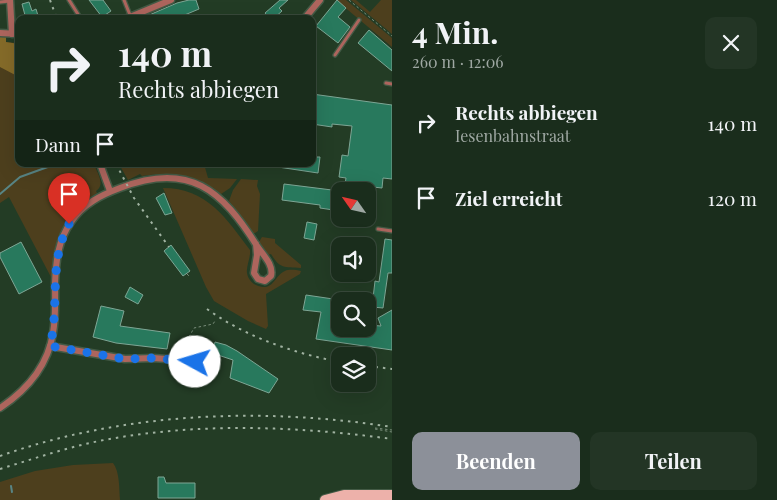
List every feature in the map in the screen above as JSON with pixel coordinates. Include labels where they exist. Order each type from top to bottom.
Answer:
[{"type":"main road","points":[[325,500],[344,495],[392,495]]},
{"type":"street","points":[[0,32],[15,34],[10,0]]},
{"type":"street","points":[[133,15],[171,0]]},
{"type":"street","points":[[307,15],[320,0]]},
{"type":"street","points":[[101,167],[110,192]]},
{"type":"street","points":[[0,408],[29,384],[38,371],[50,346],[54,324],[57,259],[62,240],[69,224],[92,201],[139,181],[156,178],[174,178],[198,184],[215,193],[228,204],[256,244],[272,269],[271,276],[265,281],[258,279],[254,273],[257,254],[256,244]]},
{"type":"street","points":[[50,346],[125,359],[198,361],[203,356],[204,350],[201,345],[194,343],[171,359]]},
{"type":"lane","points":[[0,2],[10,0]]},
{"type":"lane","points":[[69,0],[78,15]]},
{"type":"lane","points":[[124,0],[128,15]]},
{"type":"lane","points":[[334,55],[359,20]]},
{"type":"lane","points":[[386,83],[392,84]]},
{"type":"lane","points":[[378,229],[392,231]]},
{"type":"path","points":[[349,0],[392,36]]},
{"type":"path","points":[[187,274],[190,277]]},
{"type":"path","points":[[189,337],[194,328],[213,324],[216,321]]},
{"type":"path","points":[[375,428],[392,431]]},
{"type":"shaded area","points":[[336,0],[346,0],[392,38],[392,47]]},
{"type":"shaded area","points":[[351,0],[356,0],[370,12],[381,0],[392,0],[392,34]]},
{"type":"shaded area","points":[[0,35],[6,37],[6,42],[15,43],[15,167],[95,167],[101,182],[96,191],[97,193],[76,209],[62,228],[54,251],[52,279],[9,197],[0,203]]},
{"type":"shaded area","points":[[0,35],[6,37],[6,42],[15,43],[15,75],[0,67]]},
{"type":"shaded area","points":[[121,167],[205,167],[208,178],[237,179],[230,188],[221,194],[203,183],[183,176],[163,174],[142,176],[140,174],[128,180]]},
{"type":"shaded area","points":[[241,179],[258,180],[257,186],[260,194],[258,231],[255,233],[253,233],[229,201],[233,190]]},
{"type":"shaded area","points":[[163,188],[178,189],[192,193],[204,199],[224,216],[250,250],[247,273],[249,279],[255,284],[267,287],[285,271],[301,271],[300,274],[266,294],[268,326],[266,329],[214,301],[206,287]]},
{"type":"shaded area","points":[[262,237],[275,239],[275,243],[301,265],[301,268],[280,265],[271,254],[268,255],[259,242]]},
{"type":"shaded area","points":[[113,463],[118,476],[120,500],[0,500],[0,482],[35,471],[73,465]]},
{"type":"building","points":[[89,0],[103,0],[111,11],[105,15],[100,15]]},
{"type":"building","points":[[196,0],[199,9],[185,15],[149,15],[177,3]]},
{"type":"building","points":[[280,0],[288,0],[279,8],[282,11],[278,15],[267,15],[265,13]]},
{"type":"building","points":[[337,0],[346,8],[338,17],[350,27],[338,43],[316,26]]},
{"type":"building","points":[[29,2],[32,11],[36,9],[38,15],[25,15],[22,4]]},
{"type":"building","points":[[369,30],[392,50],[392,71],[358,43]]},
{"type":"building","points":[[316,95],[392,105],[392,179],[383,178],[382,188],[376,187],[376,182],[345,182],[346,178],[339,177],[342,155],[348,156],[352,126],[332,124],[332,127],[316,125]]},
{"type":"building","points":[[316,157],[320,157],[318,173],[278,167],[316,167]]},
{"type":"building","points":[[284,184],[331,190],[331,210],[320,208],[320,205],[282,200]]},
{"type":"building","points":[[164,193],[172,213],[165,215],[156,198]]},
{"type":"building","points":[[307,222],[317,224],[314,240],[304,238]]},
{"type":"building","points":[[385,239],[392,240],[392,273],[388,273],[383,308],[376,307],[376,292],[374,292],[375,282],[379,282]]},
{"type":"building","points":[[21,242],[42,282],[19,294],[0,257],[0,253]]},
{"type":"building","points":[[171,245],[190,271],[183,276],[164,251]]},
{"type":"building","points":[[130,287],[143,295],[138,304],[125,297]]},
{"type":"building","points":[[306,295],[331,299],[331,337],[376,337],[376,326],[381,326],[378,318],[392,310],[392,350],[316,339],[321,312],[303,310]]},
{"type":"building","points":[[101,306],[124,311],[120,326],[170,333],[167,349],[116,343],[93,337]]},
{"type":"building","points":[[215,342],[237,351],[278,379],[269,393],[230,378],[233,360],[212,353]]},
{"type":"building","points":[[158,477],[164,477],[166,483],[195,483],[195,498],[158,498]]},
{"type":"waterway","points":[[0,194],[20,177],[48,167]]},
{"type":"waterway","points":[[11,486],[12,492]]},
{"type":"railway","points":[[50,0],[56,15]]},
{"type":"railway","points":[[118,167],[134,198],[169,247]]},
{"type":"railway","points":[[207,309],[238,328],[271,343],[331,360]]},
{"type":"railway","points":[[376,367],[392,369]]},
{"type":"railway","points":[[0,456],[47,441],[96,430],[145,422],[194,418],[293,417],[392,427]]},
{"type":"railway","points":[[0,469],[99,441],[172,431],[245,428],[282,429],[392,439]]},
{"type":"route","points":[[69,224],[59,248],[57,259],[54,324],[50,346],[125,359],[153,358],[195,362]]}]
